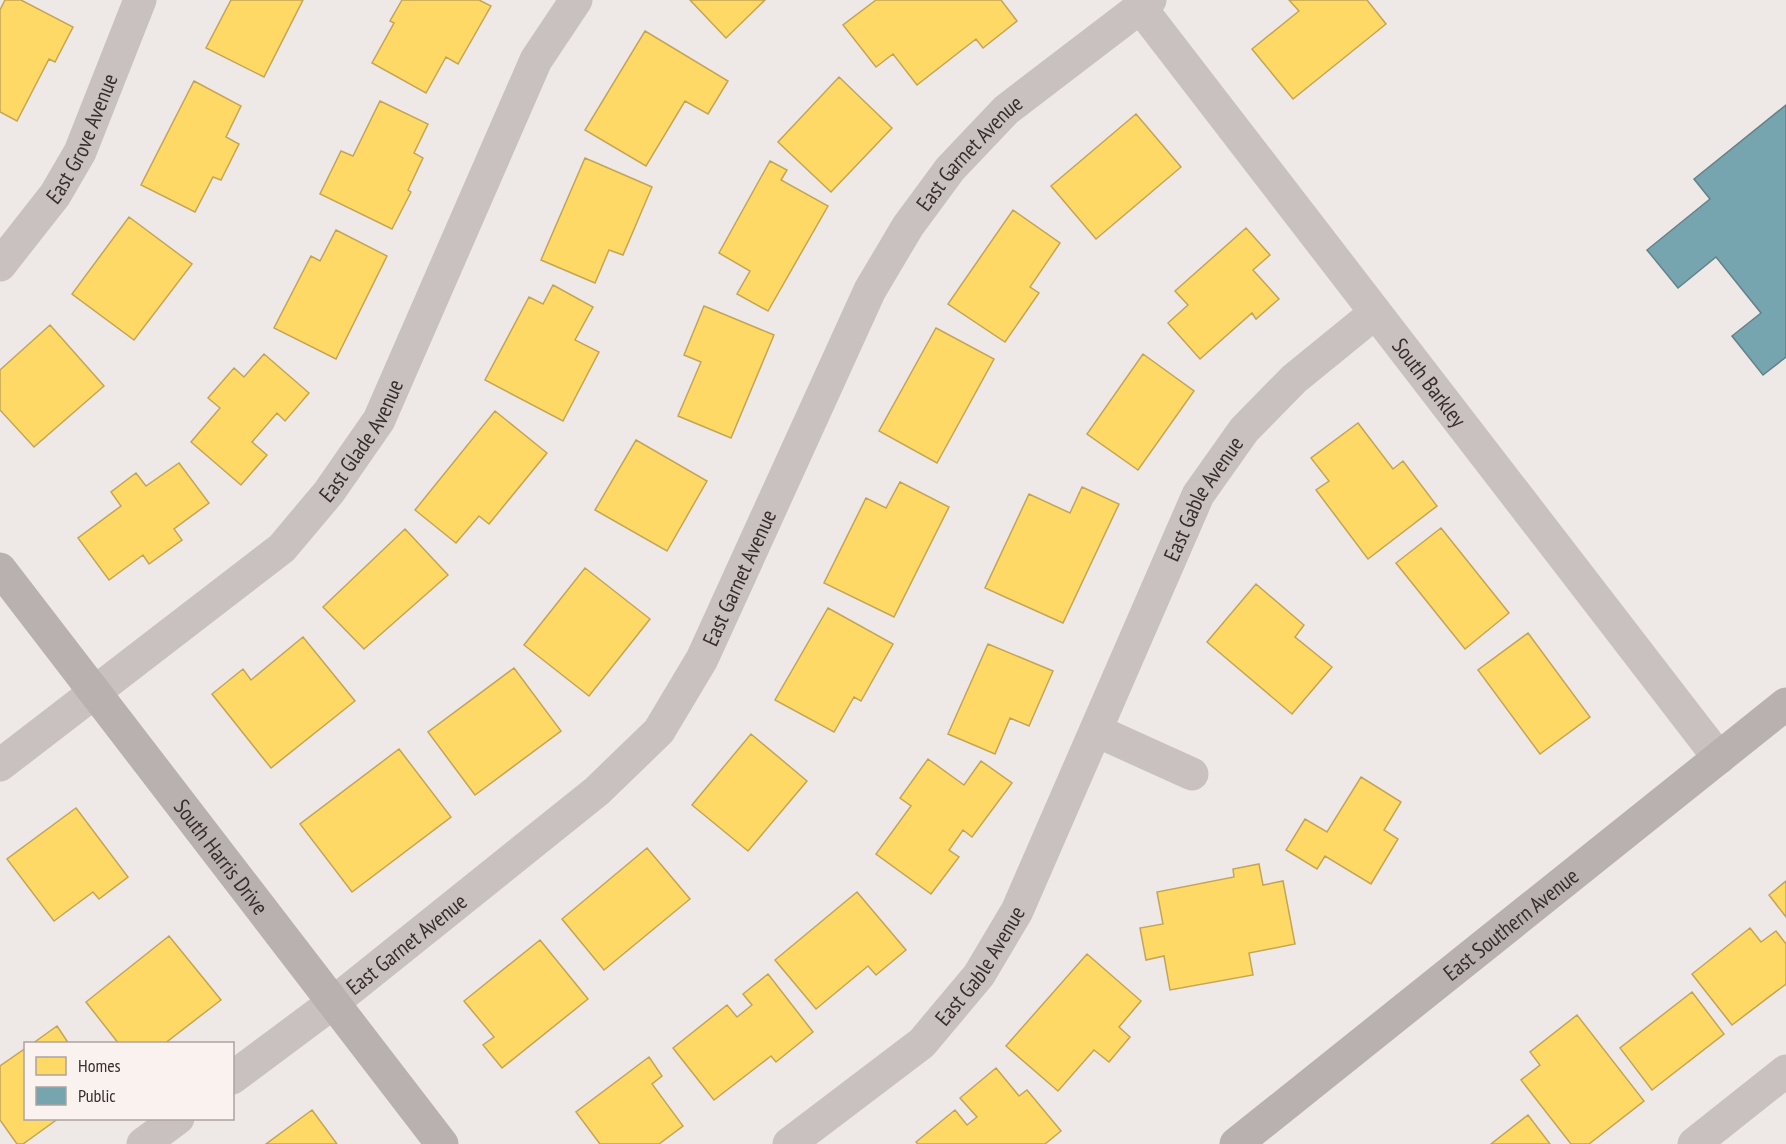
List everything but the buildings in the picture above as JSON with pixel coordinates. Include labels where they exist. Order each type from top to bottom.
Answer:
[{"type":"street","name":"East Grove Avenue","points":[[0,265],[55,195],[80,152],[140,0]]},
{"type":"street","name":"East Glade Avenue","points":[[0,765],[282,548],[330,492],[379,420],[536,60],[576,0]]},
{"type":"street","name":"South Barkley","points":[[1145,4],[1375,313],[1719,758]]},
{"type":"street","name":"East Garnet Avenue","points":[[234,1077],[334,1002],[597,791],[658,730],[702,659],[870,290],[908,226],[950,169],[1006,110],[1145,4]]},
{"type":"street","name":"East Gable Avenue","points":[[789,1144],[922,1043],[979,975],[1017,911],[1198,495],[1244,430],[1286,388],[1375,313]]},
{"type":"street","name":"South Harris Drive","points":[[0,569],[442,1144]]},
{"type":"street","name":"East Southern Avenue","points":[[1236,1144],[1786,704]]},
{"type":"street","points":[[1097,731],[1192,774]]},
{"type":"street","points":[[1695,1144],[1786,1071]]},
{"type":"street","points":[[143,1144],[177,1120]]}]
